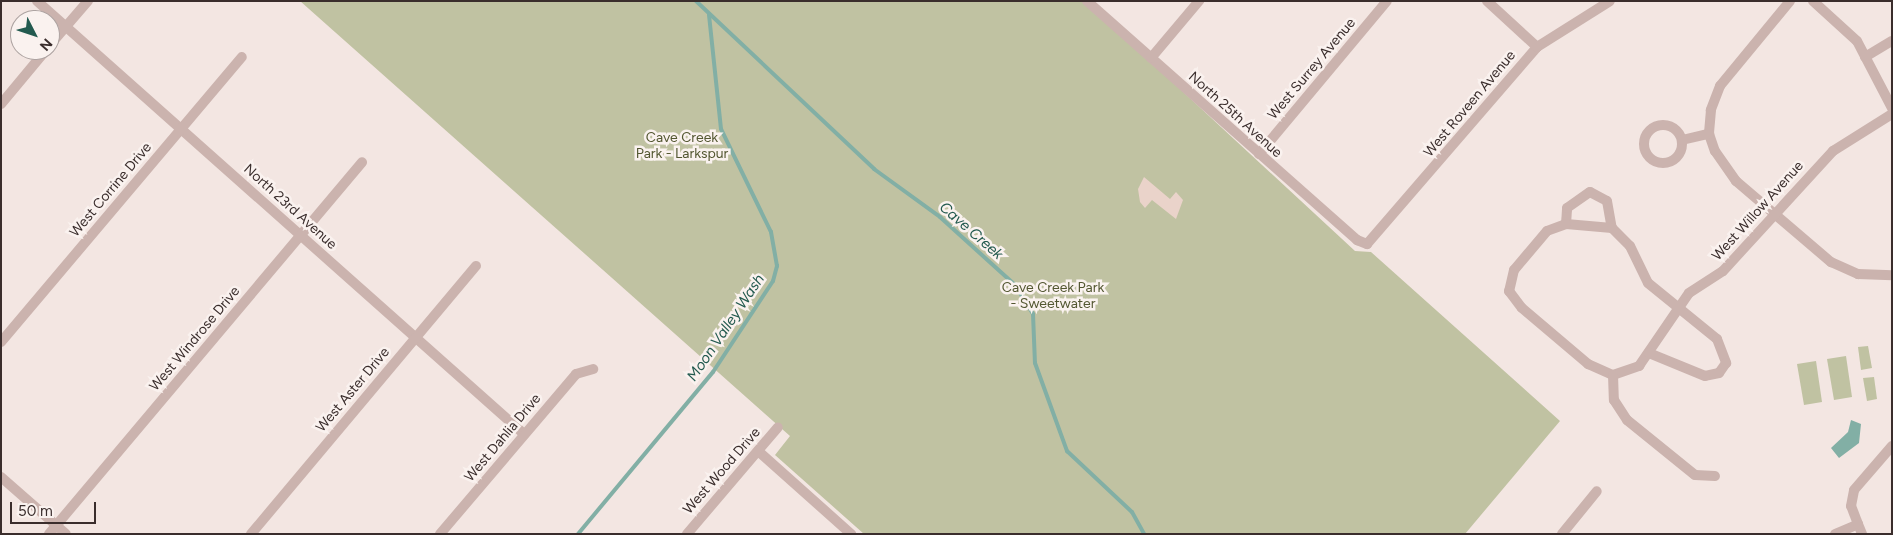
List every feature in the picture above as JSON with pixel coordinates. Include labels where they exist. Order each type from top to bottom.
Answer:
[{"type":"street","name":"North 23rd Avenue","points":[[37,1],[524,434]]},
{"type":"street","points":[[60,33],[88,1]]},
{"type":"street","name":"North 25th Avenue","points":[[1088,1],[1357,240],[1367,244]]},
{"type":"street","points":[[1151,58],[1199,1]]},
{"type":"street","name":"West Surrey Avenue","points":[[1259,154],[1387,1]]},
{"type":"street","points":[[1487,1],[1537,47]]},
{"type":"street","name":"West Roveen Avenue","points":[[1367,244],[1537,47],[1610,1]]},
{"type":"street","points":[[1790,1],[1720,86],[1710,110],[1709,134],[1726,170],[1831,262],[1858,274],[1892,275]]},
{"type":"street","points":[[1814,1],[1843,24],[1865,57],[1892,108]]},
{"type":"street","points":[[1865,57],[1892,41]]},
{"type":"street","name":"West Corrine Drive","points":[[1,342],[242,57]]},
{"type":"street","points":[[1,104],[38,60]]},
{"type":"street","name":"West Willow Avenue","points":[[1613,375],[1632,370],[1649,353],[1694,289],[1723,271],[1833,151],[1892,114]]},
{"type":"street","points":[[1682,140],[1709,134]]},
{"type":"street","name":"West Windrose Drive","points":[[50,534],[362,162]]},
{"type":"street","points":[[1566,224],[1567,208],[1573,200],[1590,192],[1607,201],[1612,228],[1630,246],[1648,283],[1680,307],[1717,339],[1726,364],[1719,373],[1705,376],[1649,353]]},
{"type":"street","points":[[1612,228],[1566,224],[1547,232],[1514,270],[1509,291],[1522,308],[1588,364],[1613,375],[1614,400],[1627,420],[1695,476],[1715,476]]},
{"type":"street","name":"West Aster Drive","points":[[251,534],[476,266]]},
{"type":"street","name":"West Dahlia Drive","points":[[440,534],[576,374],[593,369]]},
{"type":"street","name":"West Wood Drive","points":[[686,534],[778,427]]},
{"type":"street","points":[[1834,534],[1860,529],[1851,506],[1854,490],[1892,446]]},
{"type":"street","points":[[758,451],[851,534]]},
{"type":"street","points":[[1,477],[66,534]]},
{"type":"street","points":[[1562,534],[1597,491]]},
{"type":"green space","name":"Cave Creek Park - Sweetwater","points":[[300,1],[1085,1],[1355,251],[1371,252],[1560,421],[1465,534],[864,534],[775,455],[790,436]]},
{"type":"green space","points":[[1868,346],[1872,368],[1861,370],[1858,347]]},
{"type":"green space","points":[[1846,356],[1852,397],[1834,400],[1827,359]]},
{"type":"green space","points":[[1816,361],[1822,402],[1804,405],[1797,364]]},
{"type":"green space","points":[[1874,377],[1877,399],[1867,401],[1863,378]]},
{"type":"shaded area","points":[[1144,177],[1170,199],[1176,192],[1183,200],[1176,219],[1152,200],[1145,208],[1140,202],[1138,189]]},
{"type":"water","points":[[1851,420],[1861,424],[1859,443],[1839,458],[1831,448],[1848,432]]},
{"type":"waterway","name":"Cave Creek","points":[[696,1],[874,169],[940,217],[1015,285],[1033,314],[1035,363],[1067,451],[1132,512],[1144,534]]},
{"type":"waterway","name":"Moon Valley Wash","points":[[578,534],[713,372],[773,281],[777,266],[771,232],[721,129],[709,15]]},
{"type":"park label","name":"Cave Creek Park - Larkspur","points":[[682,146]]}]
